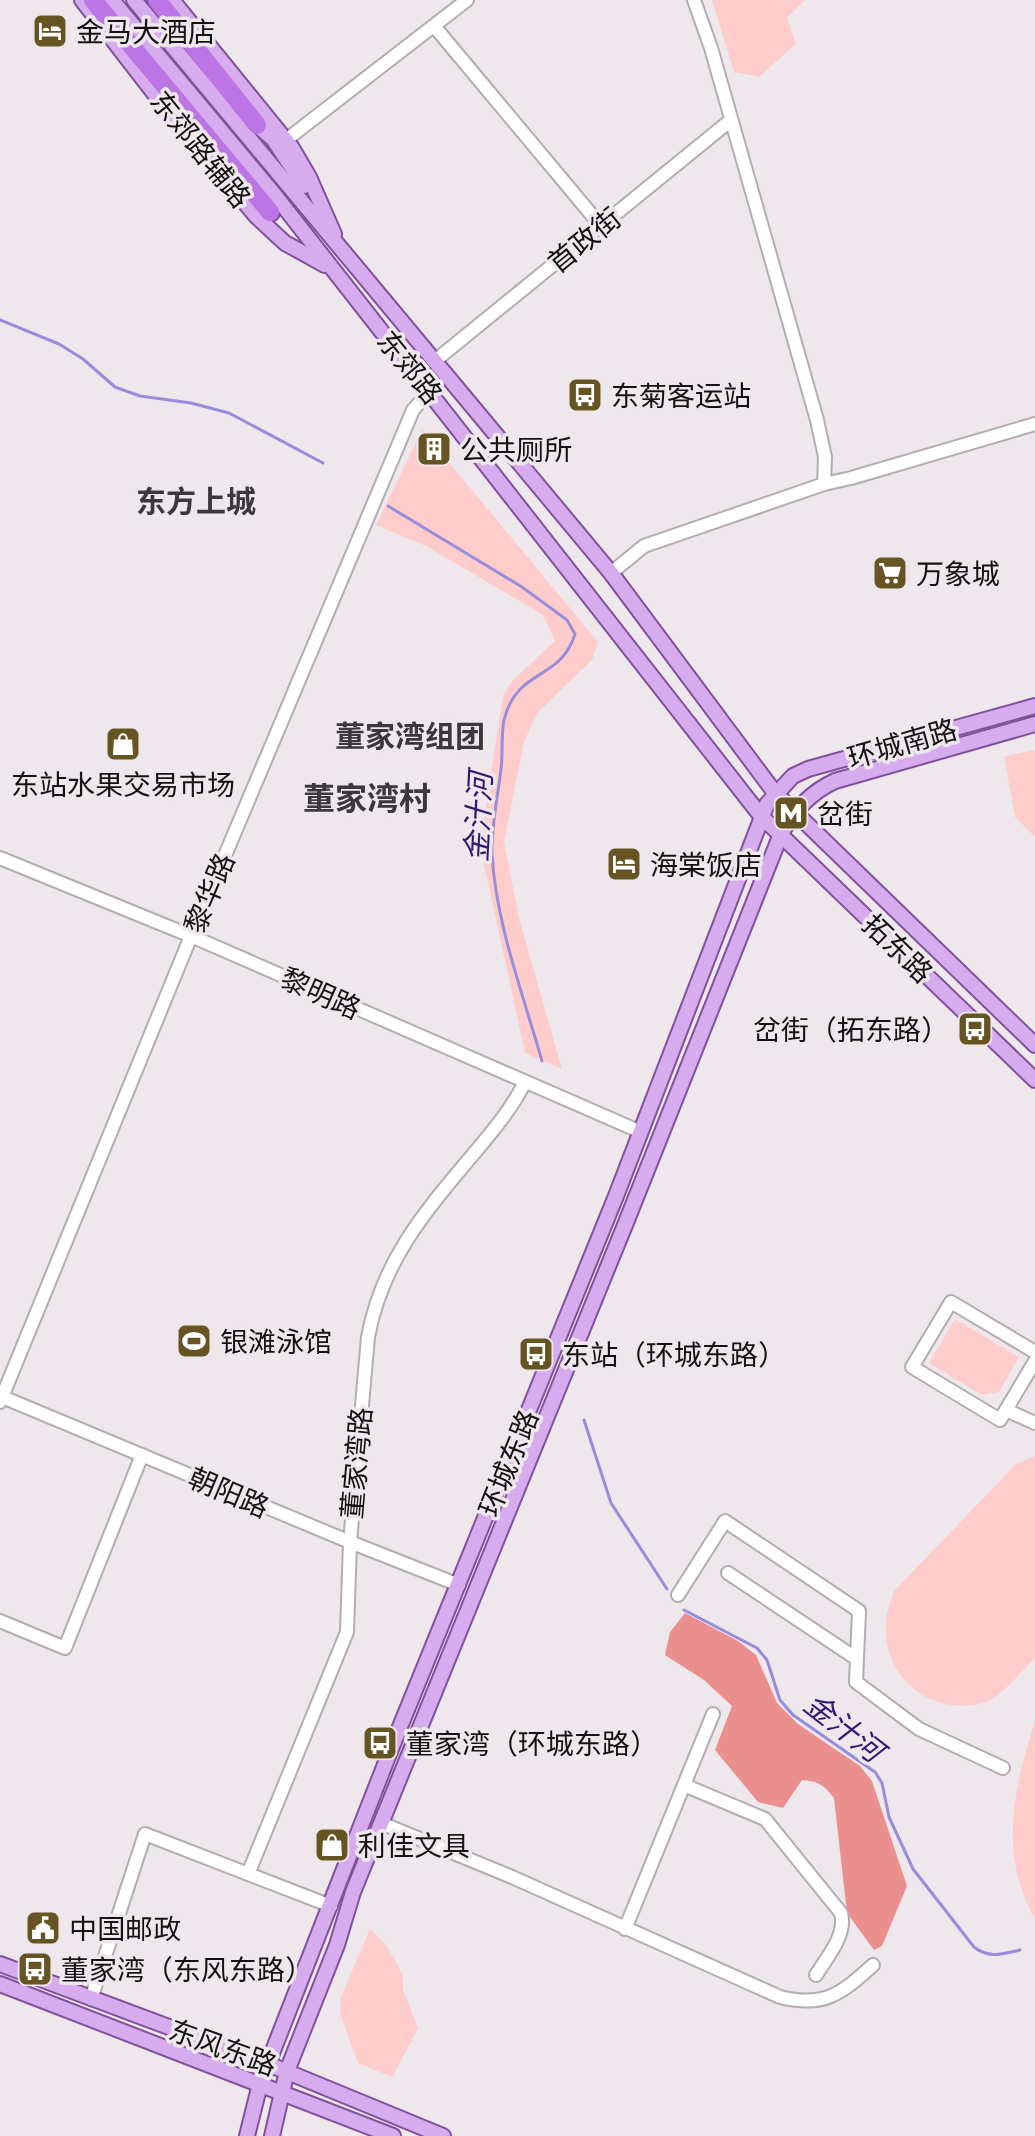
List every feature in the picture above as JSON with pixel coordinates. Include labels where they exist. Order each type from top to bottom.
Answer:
[{"type":"highway","points":[[93,0],[270,212]]},
{"type":"highway","points":[[157,0],[257,125]]},
{"type":"main road","name":"东郊路辅路","points":[[82,0],[171,115],[256,216],[276,236],[325,265],[339,278]]},
{"type":"main road","name":"东郊路","points":[[112,0],[274,194],[761,816]]},
{"type":"main road","name":"东郊路","points":[[134,0],[611,573],[775,793]]},
{"type":"main road","points":[[172,0],[286,140],[309,177],[337,240],[354,264]]},
{"type":"main road","points":[[257,125],[283,154],[354,264]]},
{"type":"main road","points":[[270,212],[280,227],[339,278]]},
{"type":"main road","name":"环城南路","points":[[775,793],[793,776],[808,769],[1035,706]]},
{"type":"main road","name":"环城南路","points":[[795,813],[820,788],[835,781],[1035,724]]},
{"type":"main road","name":"环城东路","points":[[247,2136],[260,2084],[391,1749],[641,1132],[761,816],[775,793]]},
{"type":"main road","name":"拓东路","points":[[775,793],[1035,1045]]},
{"type":"main road","name":"环城东路","points":[[272,2136],[287,2071],[337,1945],[353,1892],[781,834],[795,813]]},
{"type":"main road","name":"拓东路","points":[[761,816],[1035,1080]]},
{"type":"main road","name":"东风东路","points":[[0,1964],[287,2071],[443,2136]]},
{"type":"main road","name":"东风东路","points":[[0,1984],[393,2136]]},
{"type":"street","points":[[286,140],[467,0]]},
{"type":"street","points":[[694,0],[711,48],[817,420],[825,457],[824,484]]},
{"type":"street","points":[[434,26],[601,226]]},
{"type":"street","name":"首政街","points":[[436,360],[731,120]]},
{"type":"street","name":"黎华路","points":[[1,1398],[191,936],[413,410],[430,391]]},
{"type":"street","points":[[611,573],[644,546],[824,484],[1035,424]]},
{"type":"street","name":"黎明路","points":[[0,858],[191,936],[641,1132]]},
{"type":"street","name":"董家湾路","points":[[248,1874],[347,1632],[350,1542],[368,1337],[385,1276],[427,1209],[512,1107],[525,1082]]},
{"type":"street","points":[[1035,1352],[951,1302],[912,1367],[1000,1420],[1035,1361]]},
{"type":"street","name":"朝阳路","points":[[1,1398],[459,1585]]},
{"type":"street","points":[[1006,1410],[1035,1423]]},
{"type":"street","points":[[0,1621],[65,1648],[142,1455]]},
{"type":"street","points":[[678,1595],[725,1521],[859,1611],[856,1682],[919,1729],[1003,1768]]},
{"type":"street","points":[[728,1573],[857,1659]]},
{"type":"street","points":[[625,1929],[713,1714]]},
{"type":"street","points":[[684,1785],[765,1819],[841,1913],[843,1922],[840,1934],[816,1975]]},
{"type":"street","points":[[381,1823],[512,1877],[780,1997],[799,2002],[834,1996],[848,1988],[873,1965]]},
{"type":"street","points":[[91,1999],[145,1834],[331,1906]]},
{"type":"shaded area","points":[[712,0],[805,0],[787,18],[796,44],[759,77],[734,72]]},
{"type":"shaded area","points":[[422,430],[598,642],[592,660],[537,713],[524,742],[504,842],[519,918],[562,1069],[525,1053],[481,838],[503,696],[512,681],[555,641],[543,615],[426,546],[376,525]]},
{"type":"shaded area","points":[[1035,750],[1035,837],[1015,817],[1004,756]]},
{"type":"shaded area","points":[[955,1319],[1019,1357],[999,1392],[982,1395],[929,1363]]},
{"type":"shaded area","points":[[1035,1456],[1035,1658],[1002,1691],[985,1702],[954,1705],[924,1696],[910,1686],[891,1658],[886,1625],[895,1590],[1016,1464]]},
{"type":"shaded area","points":[[685,1613],[738,1641],[756,1655],[777,1703],[798,1724],[860,1766],[872,1781],[907,1886],[882,1946],[874,1950],[847,1913],[834,1798],[817,1783],[802,1780],[783,1808],[758,1802],[715,1750],[732,1706],[704,1680],[665,1655],[670,1632]]},
{"type":"shaded area","points":[[1035,1721],[1035,1918],[1016,1869],[1013,1826],[1018,1784]]},
{"type":"shaded area","points":[[370,1929],[387,1946],[403,1975],[403,1989],[418,2029],[392,2077],[358,2063],[340,2014],[341,1997]]},
{"type":"waterway","name":"金汁河","points":[[0,320],[59,344],[83,359],[115,387],[140,396],[191,403],[229,413],[323,463]]},
{"type":"waterway","name":"金汁河","points":[[388,506],[522,587],[567,620],[575,634],[559,660],[528,682],[510,703],[503,726],[493,833],[492,854],[499,906],[511,959],[542,1061]]},
{"type":"waterway","name":"金汁河","points":[[584,1420],[611,1503],[667,1589]]},
{"type":"waterway","name":"金汁河","points":[[684,1610],[757,1648],[767,1660],[780,1700],[793,1715],[875,1772],[882,1783],[889,1817],[913,1869],[974,1947],[991,1954],[1020,1950]]},
{"type":"place","name":"金马大酒店","points":[[50,31]]},
{"type":"place","name":"东菊客运站","points":[[585,395]]},
{"type":"place","name":"公共厕所","points":[[434,449]]},
{"type":"place","name":"万象城","points":[[890,573]]},
{"type":"place","name":"东站水果交易市场","points":[[123,744]]},
{"type":"place","name":"岔街","points":[[791,813]]},
{"type":"place","name":"海棠饭店","points":[[624,864]]},
{"type":"place","name":"岔街（拓东路）","points":[[975,1029]]},
{"type":"place","name":"银滩泳馆","points":[[194,1341]]},
{"type":"place","name":"东站（环城东路）","points":[[536,1354]]},
{"type":"place","name":"董家湾（环城东路）","points":[[380,1743]]},
{"type":"place","name":"利佳文具","points":[[332,1845]]},
{"type":"place","name":"中国邮政","points":[[43,1928]]},
{"type":"place","name":"董家湾（东风东路）","points":[[35,1969]]},
{"type":"district","name":"东方上城","points":[[196,501]]},
{"type":"district","name":"董家湾组团","points":[[410,736]]},
{"type":"district","name":"董家湾村","points":[[367,798]]}]
